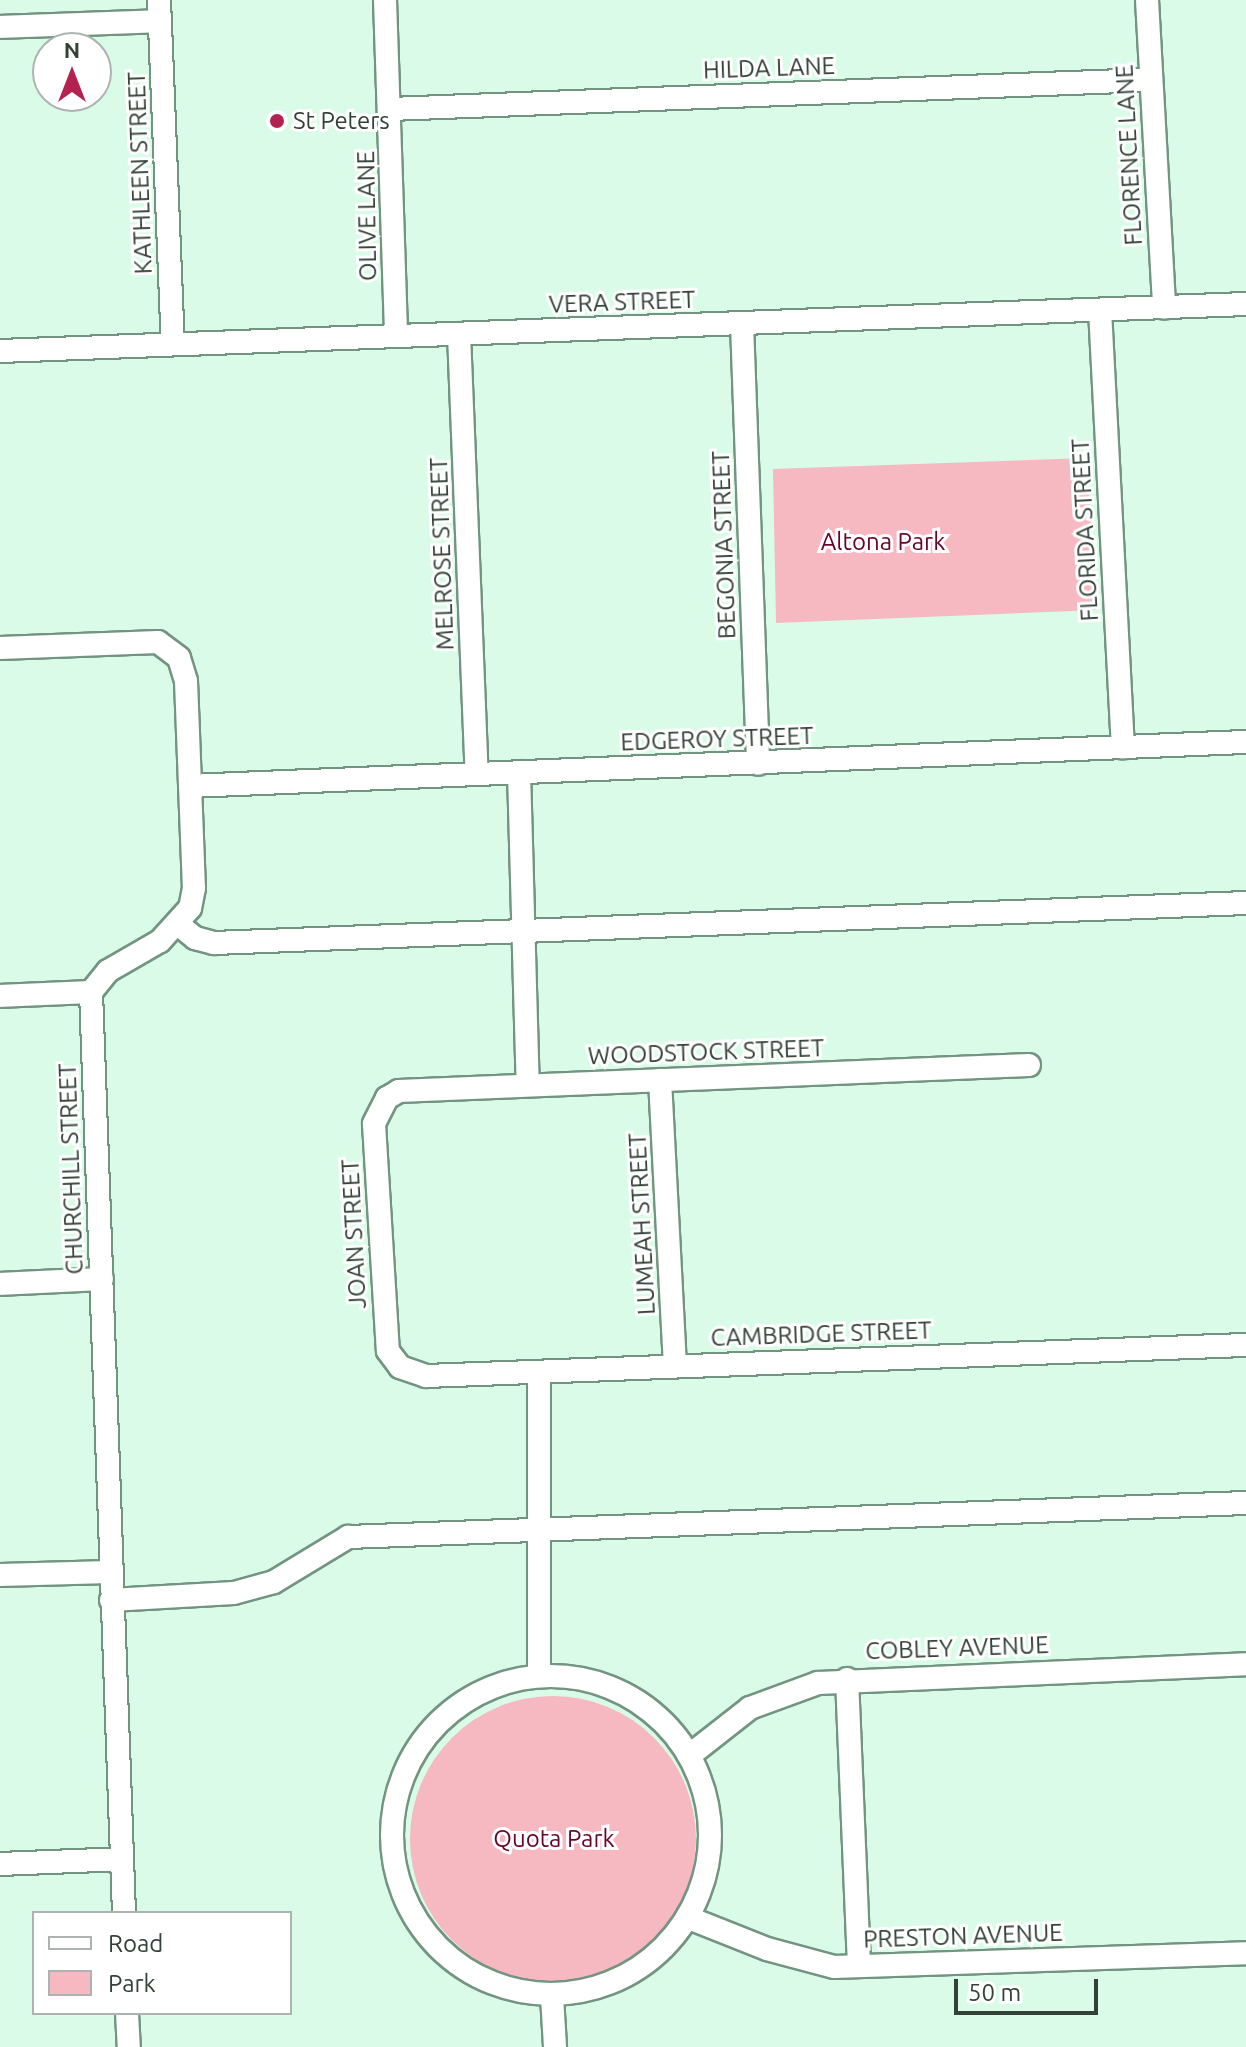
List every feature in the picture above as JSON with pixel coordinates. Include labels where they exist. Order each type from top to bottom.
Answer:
[{"type":"street","name":"OLIVE LANE","points":[[385,0],[396,335]]},
{"type":"street","name":"FLORENCE LANE","points":[[1147,0],[1164,308]]},
{"type":"street","points":[[0,27],[160,10]]},
{"type":"street","name":"KATHLEEN STREET","points":[[160,10],[173,344]]},
{"type":"street","name":"HILDA LANE","points":[[390,109],[1150,80]]},
{"type":"street","name":"VERA STREET","points":[[0,351],[1246,304]]},
{"type":"street","name":"FLORIDA STREET","points":[[1100,310],[1123,747]]},
{"type":"street","name":"BEGONIA STREET","points":[[742,324],[758,764]]},
{"type":"street","name":"MELROSE STREET","points":[[459,334],[477,773]]},
{"type":"street","points":[[0,648],[158,642],[172,650],[186,681],[194,888],[179,925],[108,971],[91,992],[0,996]]},
{"type":"street","name":"EDGEROY STREET","points":[[190,786],[1246,742]]},
{"type":"street","points":[[519,772],[528,1085]]},
{"type":"street","points":[[179,925],[195,938],[214,943],[1246,903]]},
{"type":"street","name":"CHURCHILL STREET","points":[[91,992],[124,1911]]},
{"type":"street","name":"WOODSTOCK STREET","points":[[387,1098],[412,1089],[1029,1065]]},
{"type":"street","name":"LUMEAH STREET","points":[[660,1080],[675,1366]]},
{"type":"street","name":"JOAN STREET","points":[[387,1098],[374,1124],[384,1320],[388,1351],[400,1367]]},
{"type":"street","points":[[0,1284],[102,1279]]},
{"type":"street","name":"CAMBRIDGE STREET","points":[[400,1367],[426,1376],[1246,1345]]},
{"type":"street","points":[[539,1372],[539,1676]]},
{"type":"street","points":[[111,1600],[234,1593],[274,1582],[348,1537],[1246,1503]]},
{"type":"street","points":[[0,1575],[110,1572]]},
{"type":"street","name":"COBLEY AVENUE","points":[[690,1755],[750,1708],[772,1697],[847,1679],[1246,1664]]},
{"type":"street","points":[[539,1676],[584,1679],[626,1694],[662,1719],[690,1755],[706,1794],[712,1836],[706,1879],[689,1918],[654,1959],[606,1986],[552,1996],[498,1987],[450,1961],[414,1920],[393,1869],[391,1815],[407,1763],[440,1719],[486,1689],[539,1676]]},
{"type":"street","points":[[847,1679],[859,1966]]},
{"type":"street","points":[[0,1864],[122,1859]]},
{"type":"street","name":"PRESTON AVENUE","points":[[689,1918],[767,1949],[834,1967],[1246,1953]]},
{"type":"street","points":[[552,1996],[555,2047]]},
{"type":"street","points":[[127,2015],[129,2047]]},
{"type":"green space","name":"Altona Park","points":[[1087,458],[1096,610],[776,623],[773,469]]},
{"type":"green space","name":"Quota Park","points":[[553,1696],[581,1699],[608,1707],[632,1720],[654,1738],[672,1760],[685,1784],[693,1811],[696,1839],[693,1867],[685,1894],[672,1918],[654,1940],[632,1958],[608,1971],[581,1979],[553,1982],[525,1979],[498,1971],[474,1958],[452,1940],[434,1918],[421,1894],[413,1867],[410,1839],[413,1811],[421,1784],[434,1760],[452,1738],[474,1720],[498,1707],[525,1699]]},
{"type":"place","name":"St Peters","points":[[277,121]]}]
